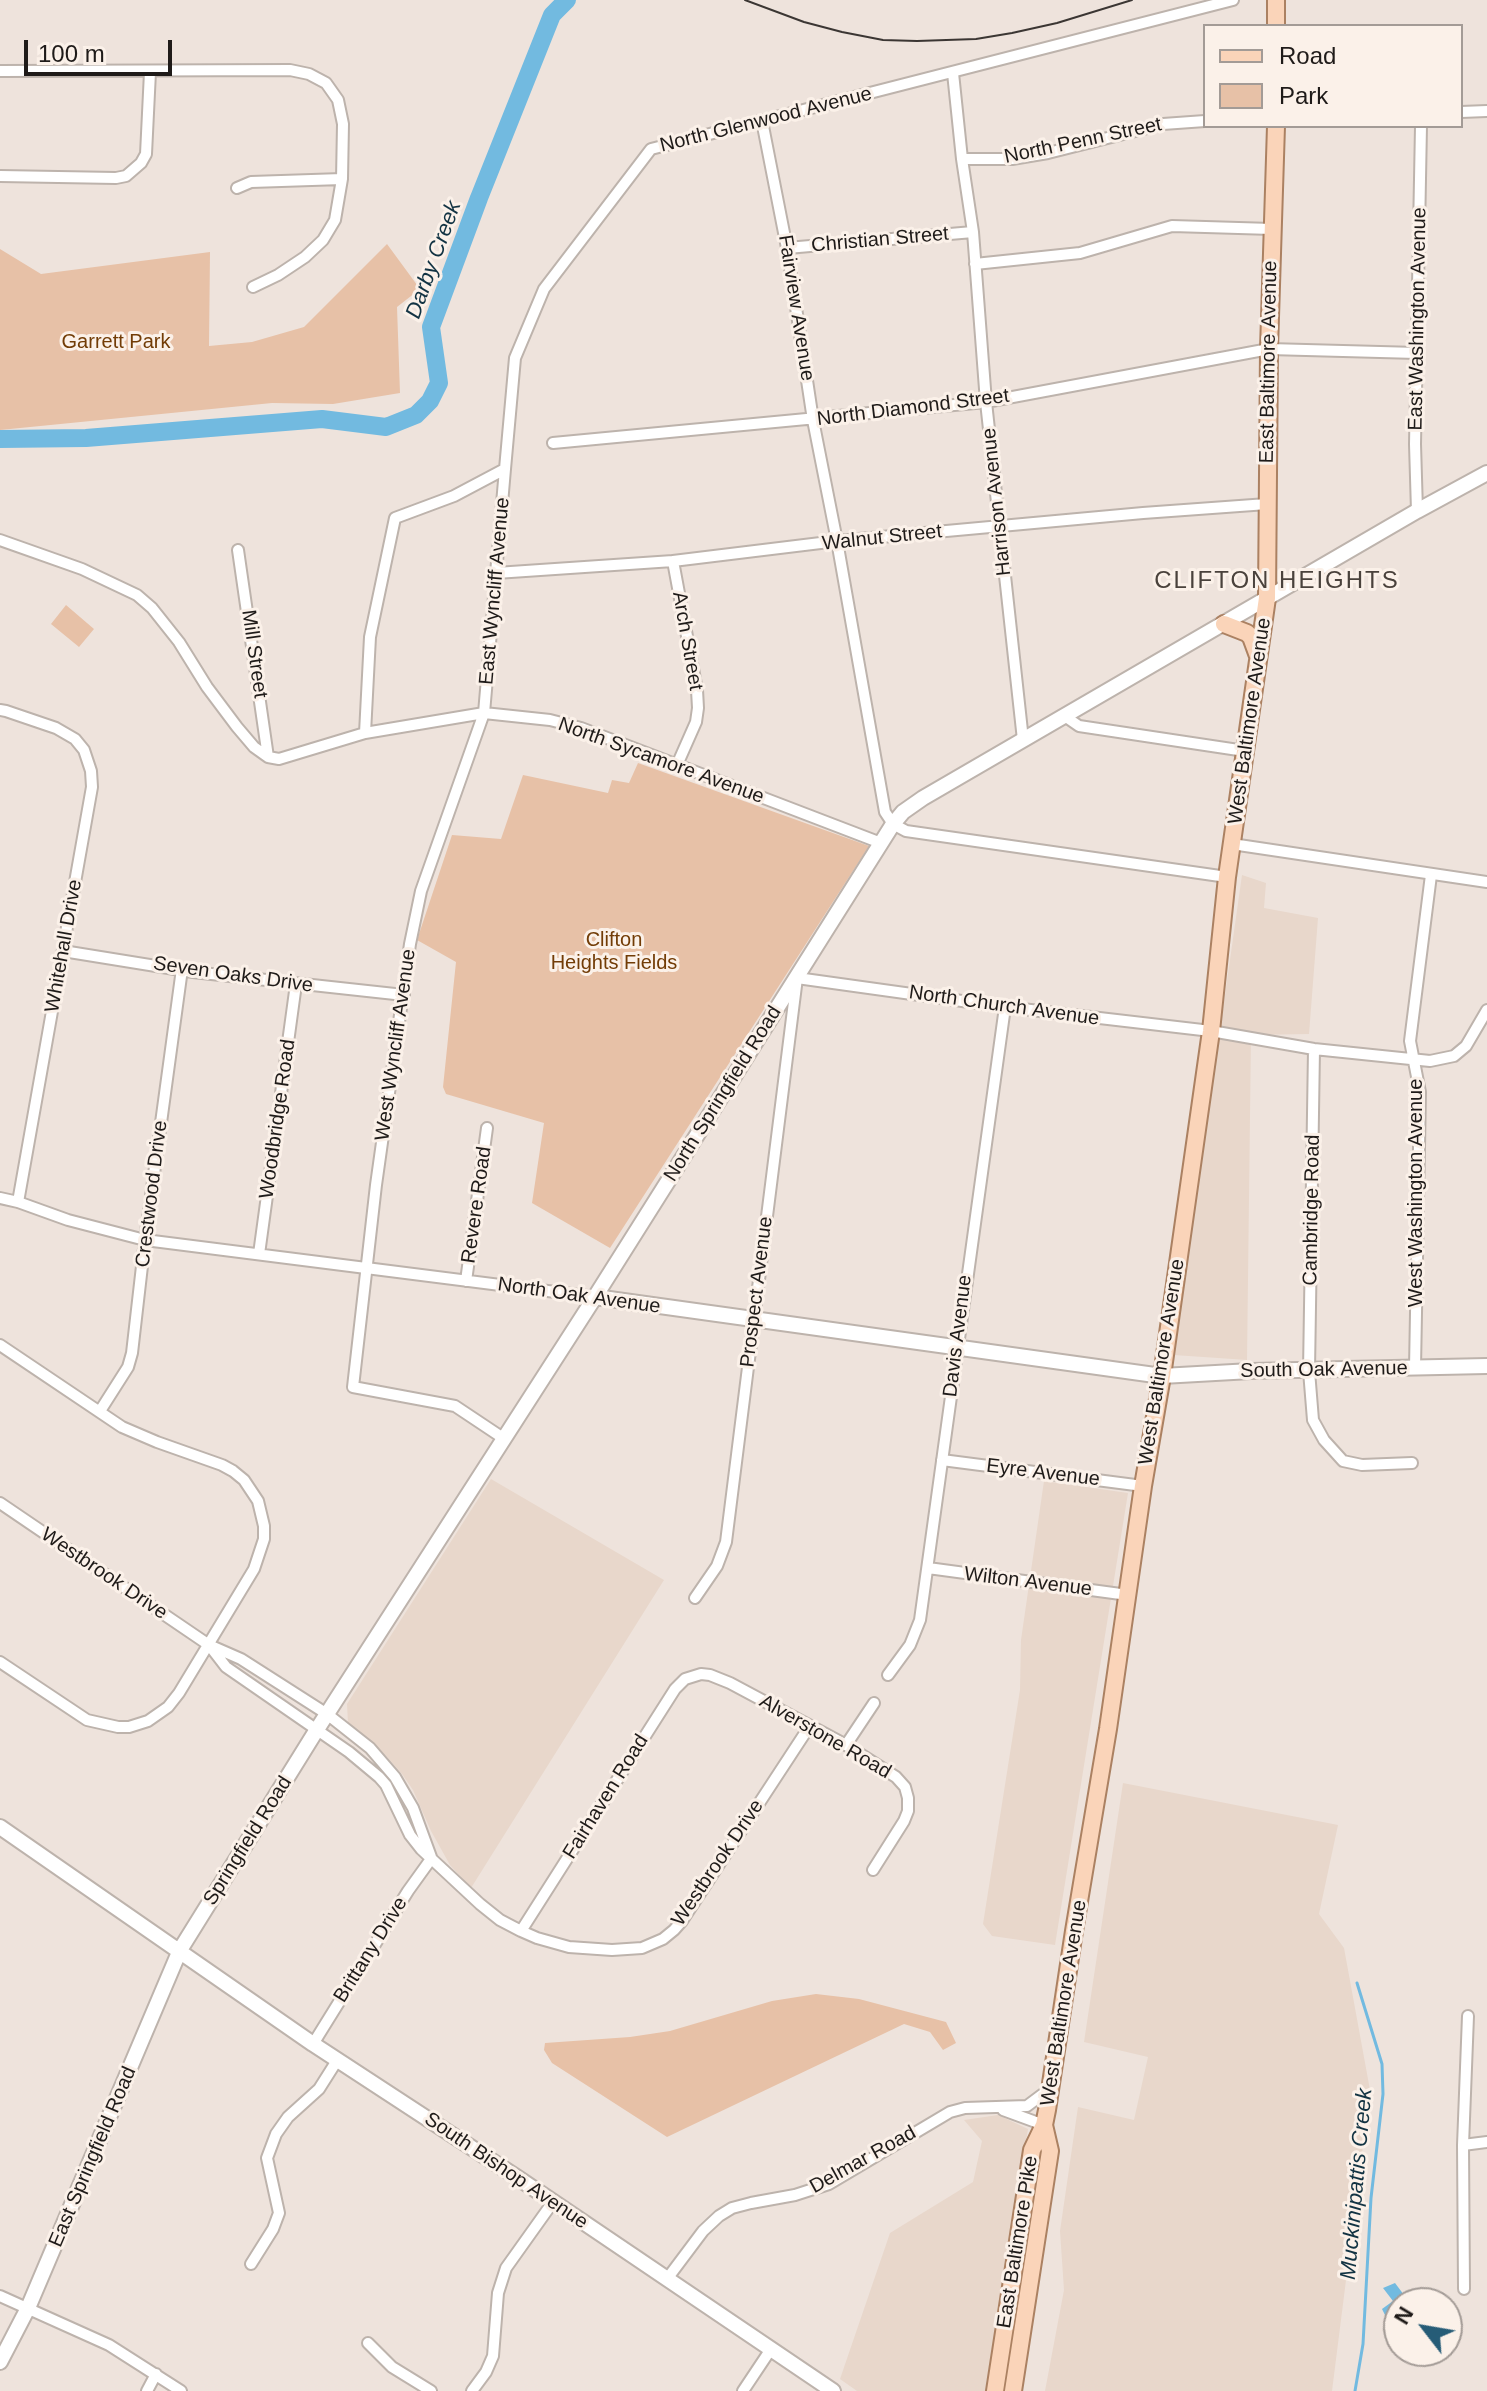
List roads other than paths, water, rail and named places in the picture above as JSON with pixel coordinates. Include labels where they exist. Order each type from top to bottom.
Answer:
[{"type":"main road","points":[[1276,0],[1276,24]]},
{"type":"main road","name":"East Baltimore Avenue","points":[[1267,598],[1269,349],[1276,128]]},
{"type":"main road","name":"North Springfield Road","points":[[316,1731],[903,812],[1487,473]]},
{"type":"main road","name":"West Baltimore Avenue","points":[[1044,2125],[1162,1376],[1211,1031],[1227,877],[1267,598]]},
{"type":"main road","points":[[1224,624],[1251,637],[1259,659]]},
{"type":"main road","name":"North Oak Avenue","points":[[595,1297],[1162,1376]]},
{"type":"main road","name":"South Oak Avenue","points":[[1162,1376],[1487,1366]]},
{"type":"main road","name":"Springfield Road","points":[[180,1950],[316,1731]]},
{"type":"main road","name":"South Bishop Avenue","points":[[0,1827],[313,2044],[833,2391]]},
{"type":"main road","name":"East Springfield Road","points":[[0,2362],[28,2308],[180,1950]]},
{"type":"main road","name":"East Baltimore Pike","points":[[995,2391],[1032,2150],[1044,2125]]},
{"type":"main road","name":"East Baltimore Pike","points":[[1013,2391],[1050,2151],[1044,2125]]},
{"type":"main road","points":[[1012,2278],[1030,2280]]},
{"type":"street","name":"North Glenwood Avenue","points":[[505,469],[515,358],[544,289],[651,149],[1233,0]]},
{"type":"street","points":[[0,71],[290,70],[309,74],[326,83],[338,100],[343,124],[342,179],[335,220],[323,240],[305,257],[253,287]]},
{"type":"street","points":[[0,176],[126,176],[146,154],[150,72]]},
{"type":"street","name":"Harrison Avenue","points":[[953,73],[973,232],[986,402],[1023,740]]},
{"type":"street","points":[[1463,112],[1487,111]]},
{"type":"street","name":"Fairview Avenue","points":[[762,121],[885,812],[893,824]]},
{"type":"street","name":"North Penn Street","points":[[962,159],[1012,159],[1163,124],[1203,121]]},
{"type":"street","name":"East Washington Avenue","points":[[1417,511],[1415,444],[1421,128]]},
{"type":"street","points":[[237,188],[251,182],[342,179]]},
{"type":"street","points":[[975,264],[1080,253],[1172,226],[1272,229]]},
{"type":"street","name":"Christian Street","points":[[787,248],[973,232]]},
{"type":"street","name":"North Diamond Street","points":[[553,443],[986,402],[1269,349],[1417,353]]},
{"type":"street","points":[[365,733],[370,637],[395,518],[454,496],[505,469]]},
{"type":"street","name":"East Wyncliff Avenue","points":[[484,713],[505,469]]},
{"type":"street","name":"Walnut Street","points":[[496,573],[673,561],[837,541],[1267,504]]},
{"type":"street","points":[[0,540],[82,569],[137,595],[152,608],[179,642],[237,727],[261,754],[268,757]]},
{"type":"street","name":"Mill Street","points":[[238,550],[268,757]]},
{"type":"street","name":"Arch Street","points":[[673,561],[697,690],[696,722],[677,765]]},
{"type":"street","name":"Whitehall Drive","points":[[0,710],[56,728],[75,739],[84,750],[91,771],[92,787],[18,1202]]},
{"type":"street","name":"North Sycamore Avenue","points":[[268,757],[279,759],[365,733],[484,713],[550,720],[581,728],[881,843]]},
{"type":"street","name":"West Wyncliff Avenue","points":[[484,713],[421,891],[410,944],[353,1387],[455,1406],[503,1438]]},
{"type":"street","points":[[1066,717],[1079,726],[1245,751]]},
{"type":"street","points":[[893,824],[906,831],[1227,877]]},
{"type":"street","points":[[1232,844],[1487,882]]},
{"type":"street","name":"West Washington Avenue","points":[[1415,1368],[1420,1092],[1410,1041],[1431,875]]},
{"type":"street","name":"Seven Oaks Drive","points":[[63,951],[296,984],[404,995]]},
{"type":"street","name":"Crestwood Drive","points":[[100,1411],[128,1367],[132,1353],[182,969]]},
{"type":"street","name":"North Church Avenue","points":[[797,978],[1211,1031],[1314,1049],[1430,1061],[1454,1056],[1466,1046],[1487,1010]]},
{"type":"street","name":"Prospect Avenue","points":[[695,1598],[717,1566],[726,1542],[797,978]]},
{"type":"street","name":"Woodbridge Road","points":[[259,1254],[296,984]]},
{"type":"street","name":"Davis Avenue","points":[[888,1675],[910,1645],[920,1620],[1005,1007]]},
{"type":"street","name":"Cambridge Road","points":[[1314,1049],[1309,1371],[1313,1420],[1324,1440],[1343,1461],[1362,1465],[1412,1463]]},
{"type":"street","name":"Revere Road","points":[[466,1281],[487,1128]]},
{"type":"street","name":"North Oak Avenue","points":[[0,1198],[145,1240],[595,1297]]},
{"type":"street","points":[[0,1345],[134,1433],[222,1465],[244,1480],[258,1501],[264,1526],[261,1553],[254,1569],[209,1645],[168,1707],[148,1721],[129,1727],[87,1720],[0,1662]]},
{"type":"street","name":"Eyre Avenue","points":[[942,1460],[1143,1486]]},
{"type":"street","name":"Westbrook Drive","points":[[0,1503],[209,1645],[241,1659],[327,1714],[370,1748],[395,1777],[413,1808],[431,1859]]},
{"type":"street","name":"Wilton Avenue","points":[[928,1568],[1128,1595]]},
{"type":"street","name":"Westbrook Drive","points":[[209,1645],[226,1667],[349,1752],[379,1777],[386,1785],[410,1835],[480,1904],[521,1931],[569,1947],[612,1950],[642,1948],[663,1939],[682,1921],[809,1727]]},
{"type":"street","name":"Alverstone Road","points":[[701,1674],[730,1683],[846,1745],[896,1777],[905,1787],[908,1811],[873,1870]]},
{"type":"street","name":"Fairhaven Road","points":[[521,1931],[675,1689],[685,1679],[701,1674]]},
{"type":"street","points":[[846,1745],[874,1703]]},
{"type":"street","name":"Brittany Drive","points":[[313,2044],[431,1859]]},
{"type":"street","points":[[1464,2289],[1463,2145],[1468,2016]]},
{"type":"street","points":[[251,2264],[273,2229],[279,2213],[267,2158],[276,2134],[288,2117],[319,2089],[338,2059]]},
{"type":"street","name":"Delmar Road","points":[[667,2279],[703,2231],[732,2208],[795,2195],[829,2184],[950,2112],[965,2108],[1027,2106],[1051,2088]]},
{"type":"street","name":"Delmar Road","points":[[994,2107],[1044,2125]]},
{"type":"street","points":[[1463,2145],[1487,2142]]},
{"type":"street","points":[[472,2391],[493,2356],[498,2293],[506,2268],[553,2202]]},
{"type":"street","points":[[0,2296],[109,2345],[181,2391]]},
{"type":"street","points":[[368,2343],[392,2367],[431,2391]]},
{"type":"street","points":[[743,2391],[771,2349]]},
{"type":"street","points":[[147,2391],[156,2374]]},
{"type":"waterway","name":"Darby Creek","points":[[0,439],[86,438],[322,419],[386,427],[416,415],[430,401],[439,383],[431,327],[552,15],[567,0]]},
{"type":"waterway","name":"Muckinipattis Creek","points":[[1355,2391],[1363,2344],[1371,2198],[1383,2094],[1382,2064],[1357,1983]]},
{"type":"tram line","points":[[745,0],[804,22],[842,32],[883,40],[917,41],[976,39],[1012,33],[1132,0]]},
{"type":"district","name":"CLIFTON HEIGHTS","points":[[1277,581]]},
{"type":"park label","name":"Garrett Park","points":[[116,342]]},
{"type":"park label","name":"Clifton Heights Fields","points":[[614,952]]}]
